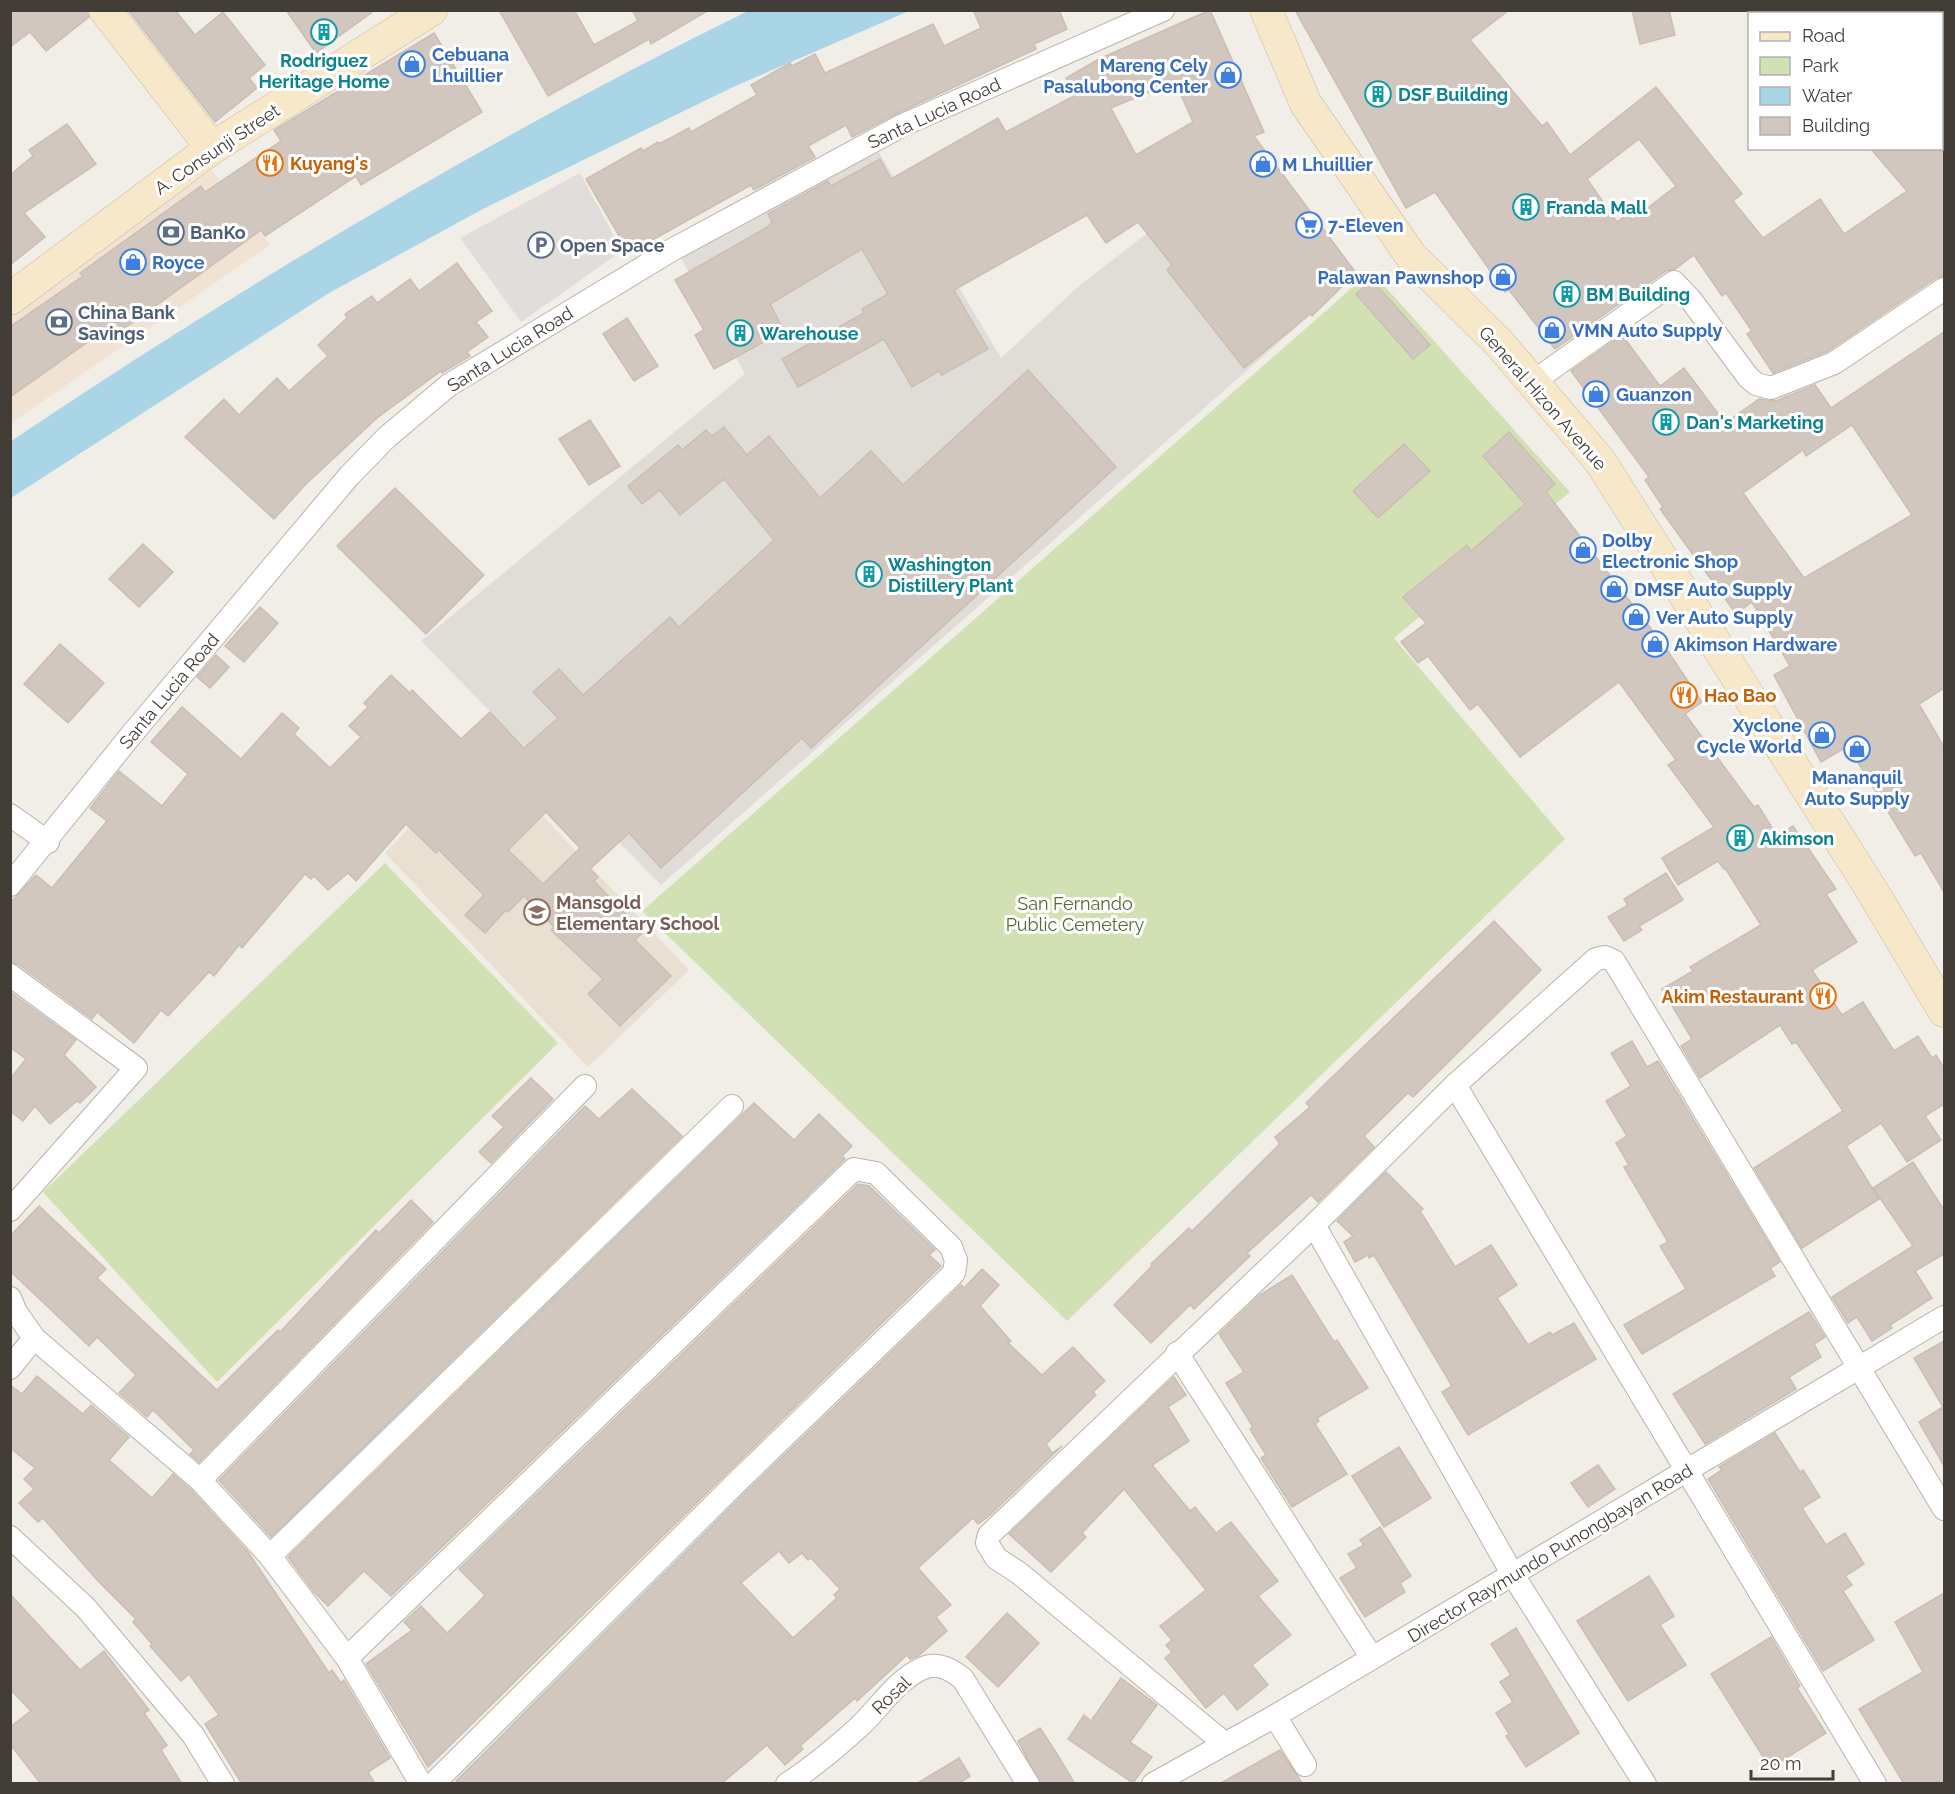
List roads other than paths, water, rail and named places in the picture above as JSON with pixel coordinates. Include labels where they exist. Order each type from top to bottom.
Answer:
[{"type":"main road","points":[[105,10],[212,148]]},
{"type":"main road","name":"A. Consunji Street","points":[[10,299],[212,148],[431,10]]},
{"type":"main road","name":"General Hizon Avenue","points":[[1266,10],[1306,104],[1411,256],[1499,343],[1534,381],[1600,461],[1871,889],[1944,1011]]},
{"type":"street","name":"Santa Lucia Road","points":[[10,885],[48,842],[132,734],[349,476],[387,437],[449,385],[670,251],[903,125],[1163,10]]},
{"type":"street","points":[[1534,381],[1674,282],[1691,300],[1748,377],[1756,384],[1771,388],[1834,363],[1942,296]]},
{"type":"street","points":[[10,815],[48,842]]},
{"type":"street","points":[[1224,1743],[1019,1573],[996,1558],[987,1543],[995,1528],[1314,1225],[1455,1085],[1596,959],[1605,957],[1614,962],[1944,1509]]},
{"type":"street","points":[[10,975],[136,1068],[10,1210]]},
{"type":"street","points":[[1455,1085],[1875,1784]]},
{"type":"street","points":[[200,1480],[585,1086]]},
{"type":"street","points":[[270,1556],[732,1106]]},
{"type":"street","points":[[347,1658],[854,1170],[876,1173],[951,1247],[956,1260],[954,1273],[740,1479],[433,1784]]},
{"type":"street","points":[[1314,1225],[1513,1575],[1645,1784]]},
{"type":"street","points":[[10,1298],[16,1312],[34,1338],[200,1480],[270,1556],[347,1658],[421,1784]]},
{"type":"street","name":"Director Raymundo Punongbayan Road","points":[[1152,1784],[1275,1716],[1689,1472],[1944,1317]]},
{"type":"street","points":[[10,1368],[34,1338]]},
{"type":"street","points":[[1177,1353],[1372,1658]]},
{"type":"street","points":[[10,1537],[86,1608],[193,1735],[223,1784]]},
{"type":"street","name":"Rosal","points":[[787,1784],[809,1769],[860,1726],[909,1677],[921,1668],[935,1665],[951,1670],[963,1679],[1028,1784]]},
{"type":"street","points":[[1275,1716],[1305,1765]]},
{"type":"water","points":[[750,10],[909,11],[731,88],[481,210],[329,293],[11,498],[11,441],[100,382],[190,324],[373,213],[559,108]]},
{"type":"place","name":"Rodriguez Heritage Home","points":[[324,32]]},
{"type":"place","name":"Cebuana Lhuillier","points":[[412,64]]},
{"type":"place","name":"Mareng Cely Pasalubong Center","points":[[1228,75]]},
{"type":"place","name":"DSF Building","points":[[1378,94]]},
{"type":"place","name":"Kuyang's","points":[[270,163]]},
{"type":"place","name":"M Lhuillier","points":[[1263,164]]},
{"type":"place","name":"Franda Mall","points":[[1526,207]]},
{"type":"place","name":"7-Eleven","points":[[1309,225]]},
{"type":"place","name":"BanKo","points":[[171,232]]},
{"type":"place","name":"Open Space","points":[[541,245]]},
{"type":"place","name":"Royce","points":[[133,262]]},
{"type":"place","name":"Palawan Pawnshop","points":[[1503,277]]},
{"type":"place","name":"BM Building","points":[[1567,294]]},
{"type":"place","name":"China Bank Savings","points":[[59,322]]},
{"type":"place","name":"VMN Auto Supply","points":[[1552,330]]},
{"type":"place","name":"Warehouse","points":[[740,333]]},
{"type":"place","name":"Guanzon","points":[[1596,394]]},
{"type":"place","name":"Dan's Marketing","points":[[1666,422]]},
{"type":"place","name":"Dolby Electronic Shop","points":[[1583,550]]},
{"type":"place","name":"Washington Distillery Plant","points":[[869,574]]},
{"type":"place","name":"DMSF Auto Supply","points":[[1614,589]]},
{"type":"place","name":"Ver Auto Supply","points":[[1636,617]]},
{"type":"place","name":"Akimson Hardware","points":[[1655,644]]},
{"type":"place","name":"Hao Bao","points":[[1684,695]]},
{"type":"place","name":"Xyclone Cycle World","points":[[1822,735]]},
{"type":"place","name":"Mananquil Auto Supply","points":[[1857,749]]},
{"type":"place","name":"Akimson","points":[[1740,838]]},
{"type":"place","name":"Mansgold Elementary School","points":[[537,912]]},
{"type":"place","name":"Akim Restaurant","points":[[1823,996]]},
{"type":"park label","name":"San Fernando Public Cemetery","points":[[1075,913]]}]
